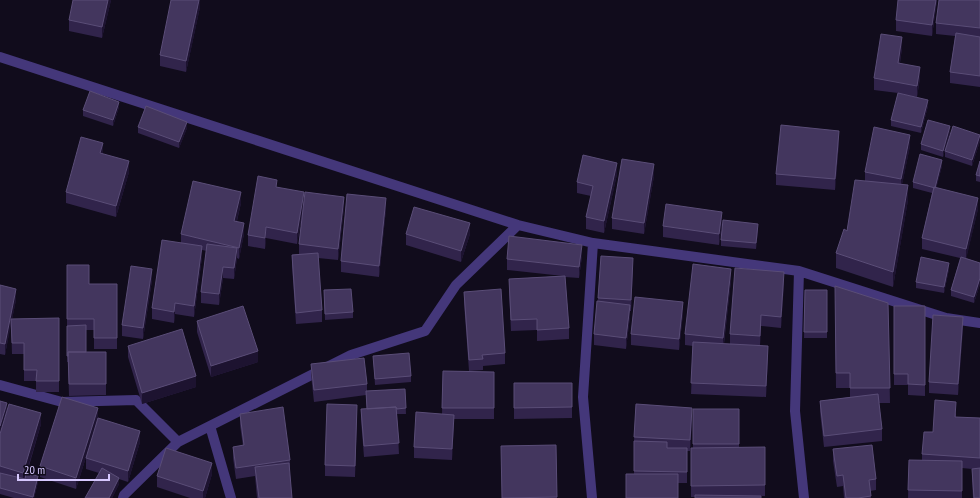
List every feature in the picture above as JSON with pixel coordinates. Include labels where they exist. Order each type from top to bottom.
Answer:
[{"type":"street","points":[[0,57],[518,225],[593,243],[799,270],[946,318],[980,322]]},
{"type":"street","points":[[123,498],[124,495],[178,442],[351,355],[425,330],[456,285],[518,225]]},
{"type":"street","points":[[592,498],[583,397],[593,243]]},
{"type":"street","points":[[799,270],[795,411],[804,498]]},
{"type":"street","points":[[0,385],[62,402],[136,400],[178,442]]},
{"type":"street","points":[[210,426],[231,498]]},
{"type":"building","points":[[73,0],[108,0],[102,27],[69,20]]},
{"type":"building","points":[[171,0],[199,0],[186,61],[160,55]]},
{"type":"building","points":[[898,0],[936,0],[932,25],[896,20]]},
{"type":"building","points":[[939,0],[980,0],[980,28],[936,23]]},
{"type":"building","points":[[956,33],[980,37],[980,76],[950,72]]},
{"type":"building","points":[[881,34],[902,37],[898,63],[920,67],[917,86],[874,78]]},
{"type":"building","points":[[90,91],[119,102],[113,120],[83,110]]},
{"type":"building","points":[[898,93],[928,100],[921,127],[891,120]]},
{"type":"building","points":[[146,106],[187,122],[179,142],[138,127]]},
{"type":"building","points":[[928,120],[950,126],[943,151],[921,144]]},
{"type":"building","points":[[781,125],[839,131],[835,179],[776,174]]},
{"type":"building","points":[[953,126],[980,135],[972,160],[945,151]]},
{"type":"building","points":[[874,127],[910,135],[901,179],[865,172]]},
{"type":"building","points":[[81,137],[103,143],[100,153],[129,161],[116,206],[66,192]]},
{"type":"building","points":[[920,154],[942,160],[935,188],[913,182]]},
{"type":"building","points":[[583,155],[617,163],[604,221],[586,217],[593,186],[577,182]]},
{"type":"building","points":[[622,159],[654,164],[644,223],[612,218]]},
{"type":"building","points":[[980,161],[980,176],[976,175]]},
{"type":"building","points":[[258,176],[277,180],[276,187],[304,192],[297,233],[266,227],[265,238],[248,235]]},
{"type":"building","points":[[855,180],[908,185],[893,272],[836,253],[844,229],[847,231]]},
{"type":"building","points":[[193,181],[241,192],[234,221],[244,223],[239,248],[181,234]]},
{"type":"building","points":[[934,187],[978,198],[966,249],[922,238]]},
{"type":"building","points":[[305,192],[344,197],[338,249],[299,244]]},
{"type":"building","points":[[347,194],[386,198],[379,266],[341,261]]},
{"type":"building","points":[[666,204],[722,212],[719,234],[663,226]]},
{"type":"building","points":[[414,207],[470,223],[461,251],[406,234]]},
{"type":"building","points":[[723,220],[758,224],[756,243],[721,240]]},
{"type":"building","points":[[509,236],[582,245],[579,267],[507,259]]},
{"type":"building","points":[[162,240],[202,246],[194,306],[175,303],[174,312],[152,308]]},
{"type":"building","points":[[207,244],[237,248],[234,268],[223,267],[219,294],[201,292]]},
{"type":"building","points":[[318,253],[322,310],[296,313],[292,255]]},
{"type":"building","points":[[601,256],[633,258],[631,300],[598,298]]},
{"type":"building","points":[[921,257],[949,263],[944,287],[916,282]]},
{"type":"building","points":[[961,257],[980,263],[980,278],[974,297],[951,290]]},
{"type":"building","points":[[693,264],[731,269],[723,338],[685,334]]},
{"type":"building","points":[[67,265],[89,265],[89,284],[117,284],[117,338],[94,338],[94,319],[67,319]]},
{"type":"building","points":[[131,266],[152,269],[143,328],[122,325]]},
{"type":"building","points":[[735,268],[784,272],[781,317],[761,315],[760,336],[730,334]]},
{"type":"building","points":[[565,276],[569,328],[537,330],[537,319],[511,320],[509,279]]},
{"type":"building","points":[[0,285],[16,289],[5,344],[0,343]]},
{"type":"building","points":[[835,286],[888,303],[890,388],[850,388],[850,373],[836,373]]},
{"type":"building","points":[[351,289],[353,312],[325,314],[324,290]]},
{"type":"building","points":[[501,289],[505,353],[482,355],[483,359],[469,360],[464,292]]},
{"type":"building","points":[[805,290],[827,290],[827,332],[804,332]]},
{"type":"building","points":[[635,297],[683,302],[679,339],[631,334]]},
{"type":"building","points":[[597,301],[630,305],[626,338],[594,334]]},
{"type":"building","points":[[243,306],[258,351],[211,366],[197,321]]},
{"type":"building","points":[[894,306],[925,306],[925,385],[908,384],[908,374],[894,374]]},
{"type":"building","points":[[933,315],[963,317],[958,384],[929,382]]},
{"type":"building","points":[[59,318],[59,381],[36,381],[37,370],[24,370],[24,343],[12,343],[11,319]]},
{"type":"building","points":[[86,325],[86,352],[68,352],[67,356],[67,326]]},
{"type":"building","points":[[182,329],[196,376],[142,393],[128,346]]},
{"type":"building","points":[[693,342],[768,346],[766,386],[691,383]]},
{"type":"building","points":[[68,352],[106,352],[106,384],[69,384]]},
{"type":"building","points":[[409,353],[411,376],[375,379],[373,356]]},
{"type":"building","points":[[364,358],[367,384],[314,390],[311,364]]},
{"type":"building","points":[[443,371],[494,372],[494,408],[442,408]]},
{"type":"building","points":[[514,383],[572,383],[572,407],[514,408]]},
{"type":"building","points":[[405,389],[406,408],[397,409],[396,407],[367,409],[366,391]]},
{"type":"building","points":[[878,394],[882,429],[824,436],[820,401]]},
{"type":"building","points":[[62,397],[98,408],[76,478],[40,466]]},
{"type":"building","points":[[935,400],[956,402],[955,417],[980,418],[980,458],[922,454],[924,432],[933,432]]},
{"type":"building","points":[[0,401],[7,403],[0,426]]},
{"type":"building","points":[[9,404],[41,413],[23,473],[0,466],[0,434]]},
{"type":"building","points":[[327,404],[357,405],[355,466],[325,465]]},
{"type":"building","points":[[636,404],[692,408],[690,440],[634,437]]},
{"type":"building","points":[[283,407],[290,460],[236,468],[233,447],[244,445],[240,414]]},
{"type":"building","points":[[396,407],[399,443],[364,446],[361,409]]},
{"type":"building","points":[[693,409],[739,409],[739,444],[693,444]]},
{"type":"building","points":[[416,412],[454,415],[452,449],[414,447]]},
{"type":"building","points":[[98,418],[140,431],[128,471],[86,458]]},
{"type":"building","points":[[634,441],[667,442],[667,448],[687,448],[687,472],[634,471]]},
{"type":"building","points":[[556,445],[557,497],[502,498],[501,446]]},
{"type":"building","points":[[872,445],[876,479],[869,480],[871,496],[846,498],[843,475],[837,476],[833,449]]},
{"type":"building","points":[[765,447],[765,485],[691,486],[691,448]]},
{"type":"building","points":[[166,448],[212,463],[203,491],[157,476]]},
{"type":"building","points":[[909,460],[962,461],[962,491],[908,490]]},
{"type":"building","points":[[289,463],[292,498],[259,498],[255,467]]},
{"type":"building","points":[[102,468],[119,478],[109,498],[85,498]]},
{"type":"building","points":[[980,468],[980,498],[974,498],[972,469]]},
{"type":"building","points":[[0,473],[25,479],[26,473],[38,476],[33,497],[0,488]]},
{"type":"building","points":[[626,474],[678,474],[678,498],[626,498]]},
{"type":"building","points":[[695,495],[761,496],[761,498],[695,498]]}]
